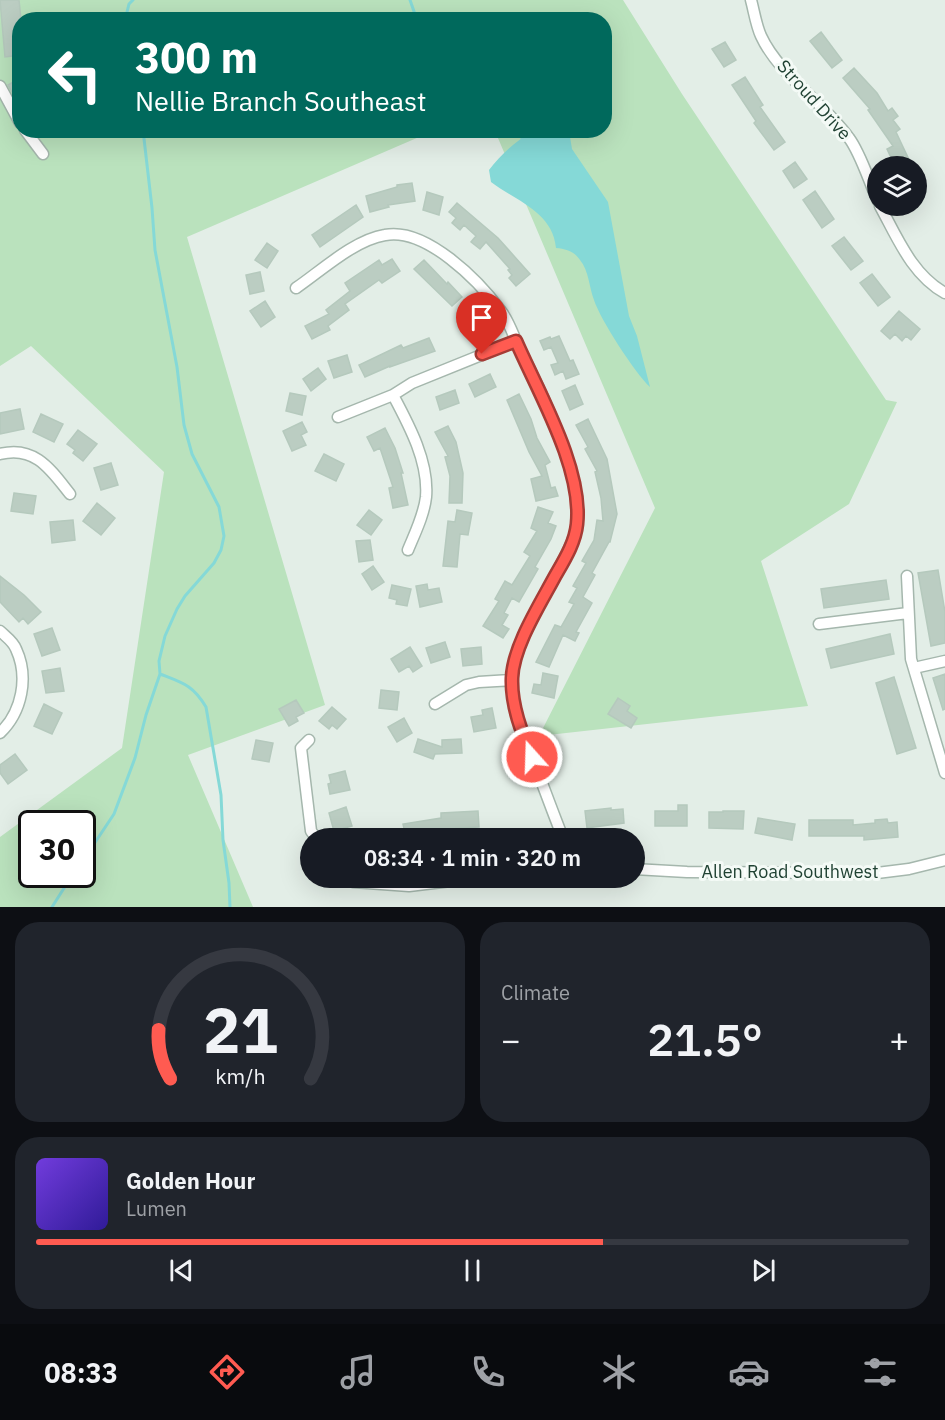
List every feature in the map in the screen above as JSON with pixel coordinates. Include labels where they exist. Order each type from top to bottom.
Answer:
[{"type":"street","name":"Stroud Drive","points":[[751,0],[761,36],[773,55],[801,87],[833,117],[851,141],[867,177]]},
{"type":"street","points":[[0,86],[12,108]]},
{"type":"street","points":[[31,138],[43,154]]},
{"type":"street","points":[[885,216],[914,265],[945,293]]},
{"type":"street","points":[[296,288],[358,245],[385,234],[400,235],[422,242],[454,261],[501,310],[512,327],[567,458],[577,494],[577,526],[572,545],[523,639],[513,666],[512,680],[517,715],[559,828]]},
{"type":"street","points":[[338,417],[393,395],[412,383],[516,341]]},
{"type":"street","points":[[393,395],[416,443],[425,483],[426,497],[408,550]]},
{"type":"street","points":[[0,454],[23,453],[41,460],[70,494]]},
{"type":"street","points":[[907,576],[911,659],[945,773]]},
{"type":"street","points":[[819,624],[908,613]]},
{"type":"street","points":[[0,632],[12,642],[17,650],[21,669],[21,699],[11,722],[0,733]]},
{"type":"street","points":[[914,668],[945,661]]},
{"type":"street","points":[[435,704],[466,686],[479,682],[512,680]]},
{"type":"street","points":[[309,740],[301,748],[311,828]]},
{"type":"street","name":"Allen Road Southwest","points":[[645,870],[877,873],[909,869],[945,860]]},
{"type":"green space","points":[[0,0],[623,0],[682,94],[886,400],[897,402],[849,504],[761,561],[808,706],[539,736],[655,508],[498,138],[612,138],[612,12],[12,12],[12,138],[417,138],[187,237],[325,705],[188,755],[253,907],[0,907],[0,837],[18,824],[18,888],[96,888],[96,810],[37,810],[122,748],[164,472],[31,346],[0,366]]},
{"type":"water","points":[[570,138],[572,149],[608,202],[629,316],[637,336],[650,387],[627,358],[603,320],[594,300],[585,269],[578,257],[570,251],[556,248],[548,225],[541,216],[491,182],[489,170],[509,148],[521,139]]},
{"type":"building","points":[[0,0],[19,0],[20,12],[12,12],[12,56],[5,57]]},
{"type":"building","points":[[821,32],[842,60],[832,68],[810,41]]},
{"type":"building","points":[[725,42],[736,60],[724,67],[712,49]]},
{"type":"building","points":[[854,68],[877,93],[888,111],[892,108],[898,116],[893,120],[900,129],[896,132],[907,156],[890,156],[887,149],[893,146],[868,110],[870,109],[843,78]]},
{"type":"building","points":[[745,77],[763,105],[760,107],[785,142],[774,150],[754,123],[756,121],[732,85]]},
{"type":"building","points":[[795,162],[807,179],[794,188],[783,171]]},
{"type":"building","points":[[412,183],[415,201],[388,205],[389,207],[370,212],[366,196],[397,187],[397,185]]},
{"type":"building","points":[[815,191],[834,219],[822,228],[803,200]]},
{"type":"building","points":[[427,192],[443,197],[439,215],[423,210]]},
{"type":"building","points":[[457,203],[498,238],[530,274],[516,286],[509,278],[512,275],[508,270],[510,269],[486,242],[480,249],[471,242],[476,236],[464,225],[460,230],[452,223],[456,218],[449,212]]},
{"type":"building","points":[[356,205],[363,217],[320,247],[312,235]]},
{"type":"building","points":[[844,237],[863,261],[851,270],[832,246]]},
{"type":"building","points":[[267,243],[278,251],[267,268],[255,260]]},
{"type":"building","points":[[392,259],[400,271],[382,283],[379,280],[345,304],[349,310],[328,326],[330,330],[312,339],[305,326],[329,314],[326,310],[350,291],[345,283],[379,260],[382,265]]},
{"type":"building","points":[[424,260],[462,297],[452,306],[414,269]]},
{"type":"building","points":[[260,272],[264,291],[250,294],[246,275]]},
{"type":"building","points":[[872,274],[890,297],[878,306],[860,283]]},
{"type":"building","points":[[265,301],[275,317],[261,327],[250,311]]},
{"type":"building","points":[[899,311],[920,329],[911,340],[906,336],[902,341],[895,334],[890,339],[881,331]]},
{"type":"building","points":[[478,312],[486,327],[469,335],[461,321]]},
{"type":"building","points":[[559,336],[570,361],[573,360],[579,374],[566,379],[563,371],[555,375],[551,365],[558,363],[551,347],[544,350],[540,341]]},
{"type":"building","points":[[429,338],[435,351],[365,377],[359,365],[401,345],[403,348]]},
{"type":"building","points":[[347,355],[352,372],[334,378],[328,361]]},
{"type":"building","points":[[318,368],[326,379],[311,391],[303,379]]},
{"type":"building","points":[[490,374],[496,387],[475,397],[469,384]]},
{"type":"building","points":[[575,385],[583,404],[570,410],[562,391]]},
{"type":"building","points":[[455,390],[459,403],[440,410],[436,397]]},
{"type":"building","points":[[290,393],[306,396],[302,415],[286,411]]},
{"type":"building","points":[[519,394],[537,438],[550,462],[545,465],[551,488],[555,487],[558,496],[536,501],[531,479],[542,476],[507,400]]},
{"type":"building","points":[[20,409],[24,429],[0,434],[0,413]]},
{"type":"building","points":[[41,414],[63,424],[54,442],[33,432]]},
{"type":"building","points":[[588,419],[607,459],[617,514],[610,542],[592,573],[595,575],[583,597],[592,603],[576,632],[579,633],[575,641],[563,635],[549,667],[536,662],[555,625],[561,627],[574,604],[569,602],[577,588],[573,586],[586,563],[582,561],[594,540],[597,520],[603,521],[595,472],[597,471],[576,425]]},
{"type":"building","points":[[302,422],[307,432],[301,435],[306,445],[292,451],[283,431]]},
{"type":"building","points":[[448,426],[456,442],[463,473],[462,503],[449,503],[450,476],[445,457],[448,456],[435,432]]},
{"type":"building","points":[[385,428],[395,448],[403,473],[401,473],[408,505],[393,508],[389,488],[393,487],[380,448],[374,451],[367,437]]},
{"type":"building","points":[[78,430],[97,444],[83,461],[67,444]]},
{"type":"building","points":[[324,454],[344,464],[336,481],[315,471]]},
{"type":"building","points":[[111,463],[118,485],[101,490],[94,468]]},
{"type":"building","points":[[14,493],[36,496],[33,514],[11,511]]},
{"type":"building","points":[[97,503],[115,518],[101,535],[83,521]]},
{"type":"building","points":[[538,507],[553,512],[548,523],[556,526],[535,567],[538,569],[519,602],[512,598],[504,613],[508,615],[502,625],[509,629],[503,638],[483,626],[499,601],[495,599],[505,581],[512,585],[530,556],[524,552],[537,531],[531,528]]},
{"type":"building","points":[[369,510],[382,520],[371,535],[357,525]]},
{"type":"building","points":[[457,510],[472,513],[468,535],[460,534],[457,567],[443,566],[448,521],[455,522]]},
{"type":"building","points":[[73,520],[75,540],[52,543],[50,522]]},
{"type":"building","points":[[370,540],[373,560],[359,562],[356,541]]},
{"type":"building","points":[[373,566],[384,582],[372,590],[362,574]]},
{"type":"building","points":[[938,570],[945,612],[945,643],[931,646],[918,573]]},
{"type":"building","points":[[0,576],[41,612],[28,624],[23,618],[19,622],[0,602]]},
{"type":"building","points":[[886,580],[889,599],[824,608],[821,589]]},
{"type":"building","points":[[427,584],[428,590],[439,588],[442,602],[420,607],[416,586]]},
{"type":"building","points":[[392,585],[411,589],[407,606],[396,604],[397,600],[389,598]]},
{"type":"building","points":[[52,628],[60,650],[42,656],[34,634]]},
{"type":"building","points":[[890,634],[894,654],[831,668],[826,649]]},
{"type":"building","points":[[445,642],[450,657],[431,663],[426,648]]},
{"type":"building","points":[[410,647],[422,666],[413,672],[409,666],[399,672],[391,659]]},
{"type":"building","points":[[481,647],[482,664],[463,666],[461,649]]},
{"type":"building","points":[[60,668],[64,691],[46,693],[42,671]]},
{"type":"building","points":[[543,673],[558,676],[554,698],[532,693],[534,684],[541,685]]},
{"type":"building","points":[[945,674],[945,709],[943,710],[933,678]]},
{"type":"building","points":[[894,677],[916,748],[897,754],[876,683]]},
{"type":"building","points":[[381,690],[399,692],[397,710],[379,708]]},
{"type":"building","points":[[618,698],[630,706],[627,711],[637,718],[631,728],[608,714]]},
{"type":"building","points":[[296,700],[304,713],[296,717],[298,721],[289,726],[279,709]]},
{"type":"building","points":[[44,704],[62,713],[52,734],[34,726]]},
{"type":"building","points":[[332,707],[346,719],[337,729],[332,725],[329,729],[319,721]]},
{"type":"building","points":[[492,708],[496,728],[474,732],[471,717],[483,715],[482,710]]},
{"type":"building","points":[[404,718],[412,733],[397,742],[388,727]]},
{"type":"building","points":[[418,739],[442,747],[442,740],[461,739],[462,753],[435,754],[433,759],[414,752]]},
{"type":"building","points":[[256,740],[273,743],[269,762],[252,759]]},
{"type":"building","points":[[15,754],[27,770],[8,784],[0,773],[0,765]]},
{"type":"building","points":[[345,771],[350,790],[330,794],[329,775]]},
{"type":"building","points":[[678,805],[687,805],[687,826],[655,826],[655,811],[678,811]]},
{"type":"building","points":[[346,807],[352,826],[333,828],[329,813]]},
{"type":"building","points":[[623,809],[624,823],[587,828],[585,811]]},
{"type":"building","points":[[478,811],[479,827],[404,828],[403,824],[441,818],[441,813]]},
{"type":"building","points":[[744,811],[743,829],[709,828],[709,812]]},
{"type":"building","points":[[758,818],[795,824],[792,840],[755,833]]},
{"type":"building","points":[[887,819],[888,823],[897,822],[898,837],[864,840],[864,836],[809,836],[809,820],[853,820],[853,825],[875,823],[875,820]]},
{"type":"waterway","points":[[127,12],[133,0]]},
{"type":"waterway","points":[[410,0],[414,12]]},
{"type":"waterway","points":[[96,841],[114,814],[135,758],[160,674],[159,661],[165,636],[185,596],[214,563],[221,550],[224,536],[219,507],[192,454],[184,425],[177,367],[155,250],[144,138]]},
{"type":"waterway","points":[[160,674],[187,686],[197,694],[206,707],[221,795],[230,907]]},
{"type":"waterway","points":[[52,907],[64,888]]},
{"type":"route","points":[[482,354],[516,341],[528,364],[567,458],[577,494],[577,526],[572,545],[523,639],[513,666],[513,695],[517,715],[532,757]]}]
